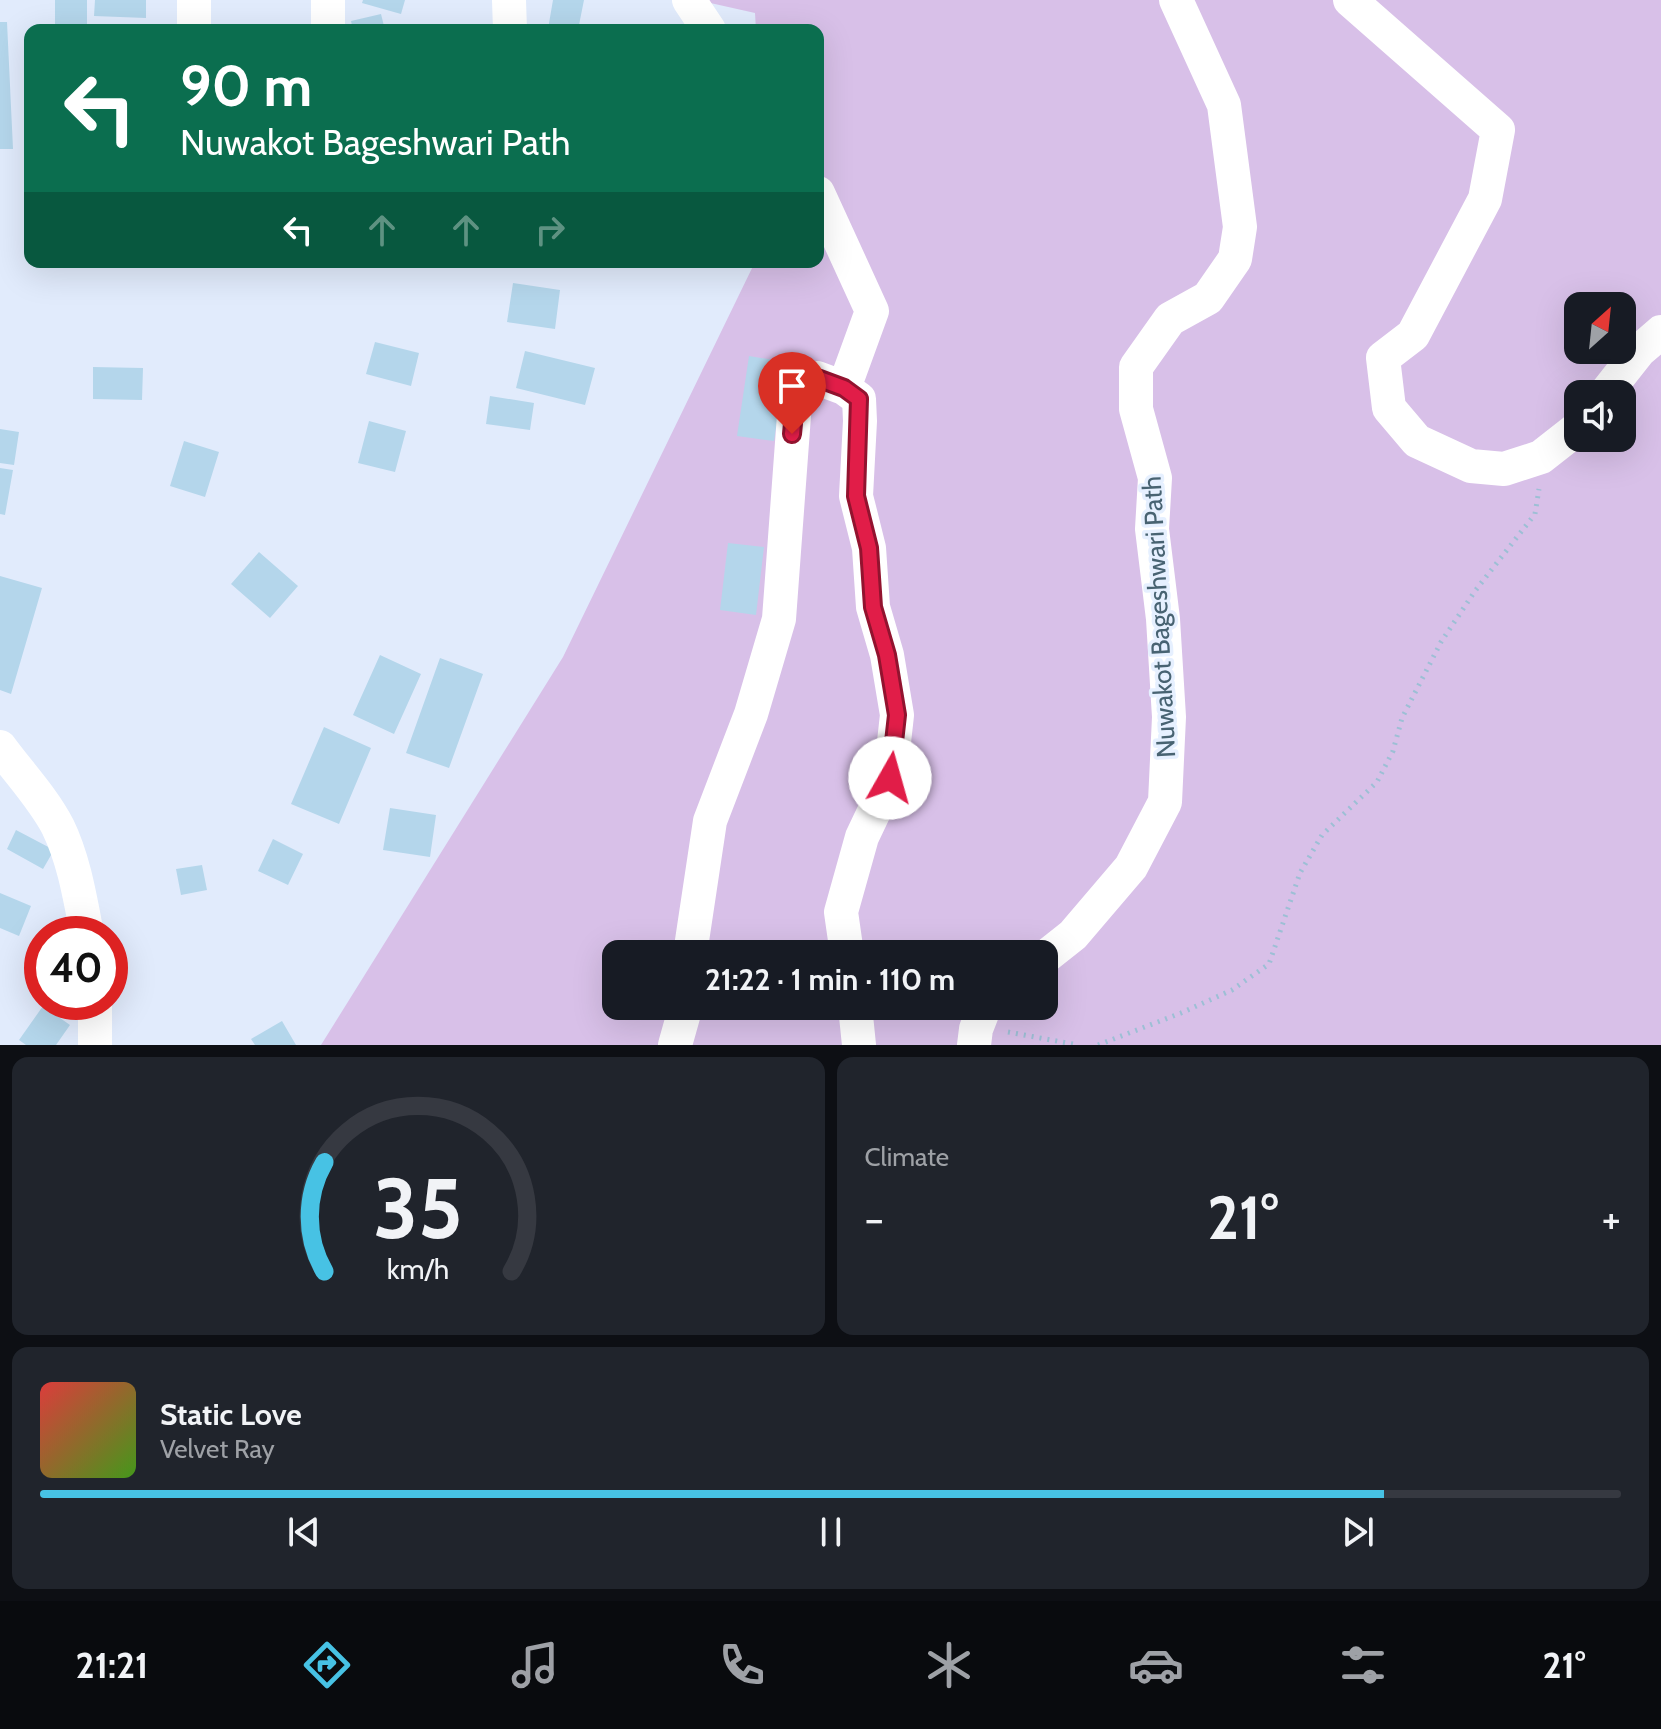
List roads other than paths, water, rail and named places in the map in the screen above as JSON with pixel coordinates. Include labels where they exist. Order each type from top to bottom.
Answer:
[{"type":"street","points":[[194,0],[194,24]]},
{"type":"street","points":[[328,0],[328,24]]},
{"type":"street","points":[[509,0],[510,24]]},
{"type":"street","points":[[689,0],[705,24]]},
{"type":"street","name":"Nuwakot Bageshwari Path","points":[[1058,947],[1073,935],[1131,867],[1165,802],[1169,717],[1163,619],[1152,529],[1155,478],[1136,409],[1136,367],[1170,319],[1208,298],[1235,259],[1240,227],[1224,105],[1176,0]]},
{"type":"street","points":[[1350,0],[1498,130],[1485,199],[1413,335],[1383,358],[1389,408],[1417,441],[1471,466],[1504,469],[1541,457],[1564,439]]},
{"type":"street","points":[[824,206],[872,311],[844,388]]},
{"type":"street","points":[[1616,380],[1639,351],[1661,332]]},
{"type":"street","points":[[692,940],[710,821],[751,714],[779,619],[795,402],[817,378],[844,388],[859,399],[856,496],[869,548],[873,607],[887,655],[897,715],[890,778],[862,837],[841,912],[845,940]]},
{"type":"street","points":[[0,747],[58,827],[72,865],[83,916]]},
{"type":"street","points":[[95,1020],[95,1045]]},
{"type":"street","points":[[675,1045],[682,1020]]},
{"type":"street","points":[[856,1020],[859,1045]]}]
